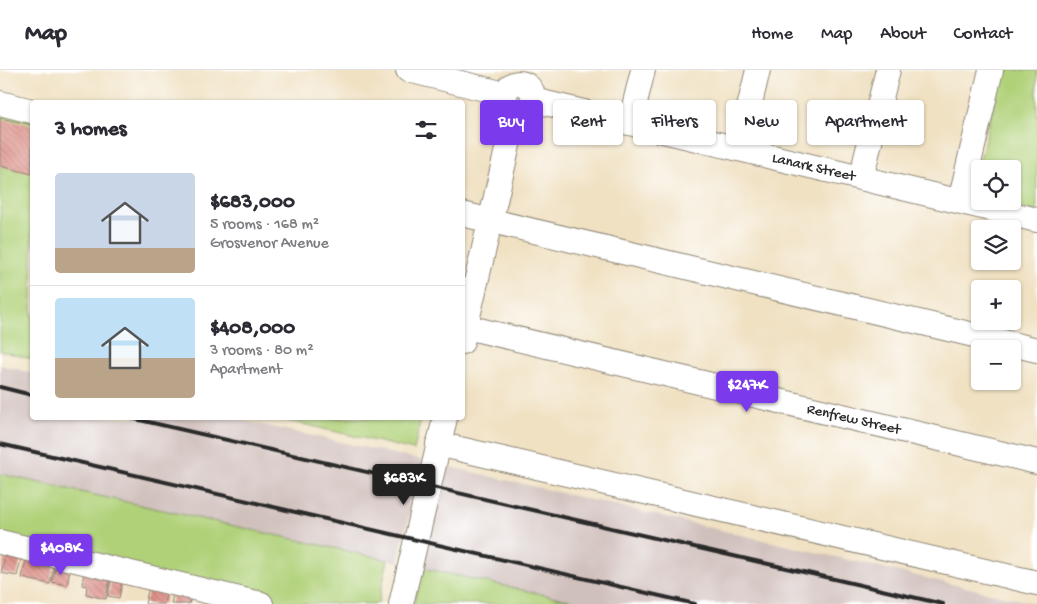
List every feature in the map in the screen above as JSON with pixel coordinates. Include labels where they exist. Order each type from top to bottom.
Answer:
[{"type":"street","points":[[630,123],[643,70]]},
{"type":"street","points":[[739,149],[758,70]]},
{"type":"street","points":[[861,178],[888,70]]},
{"type":"street","points":[[960,201],[991,70]]},
{"type":"street","name":"Lanark Street","points":[[417,71],[521,86],[630,123],[1037,220]]},
{"type":"street","points":[[465,327],[521,86]]},
{"type":"street","points":[[0,103],[30,110]]},
{"type":"street","points":[[465,215],[1037,350]]},
{"type":"street","name":"Renfrew Street","points":[[465,331],[1037,462]]},
{"type":"street","points":[[401,604],[444,420]]},
{"type":"street","points":[[438,444],[1037,583]]},
{"type":"street","points":[[0,542],[262,604]]},
{"type":"shaded area","points":[[0,365],[30,372],[30,420],[240,420],[422,460],[398,562],[0,474]]},
{"type":"shaded area","points":[[446,466],[1037,604],[587,604],[422,568]]},
{"type":"green space","points":[[1006,70],[1037,70],[1037,212],[1021,208],[1021,160],[980,160],[1001,75]]},
{"type":"green space","points":[[0,108],[30,116],[30,358],[0,351]]},
{"type":"green space","points":[[286,420],[421,420],[414,450]]},
{"type":"green space","points":[[0,474],[388,560],[378,604],[261,604],[0,542]]},
{"type":"green space","points":[[422,568],[587,604],[414,604]]},
{"type":"building","points":[[0,118],[30,125],[30,174],[0,166]]},
{"type":"building","points":[[5,556],[21,560],[17,576],[1,573]]},
{"type":"building","points":[[26,560],[54,566],[50,584],[22,578]]},
{"type":"building","points":[[56,566],[70,569],[67,585],[52,582]]},
{"type":"building","points":[[84,572],[110,578],[106,599],[86,594],[87,586],[82,585]]},
{"type":"building","points":[[111,580],[122,582],[119,598],[108,596]]},
{"type":"building","points":[[149,586],[167,590],[164,604],[145,604]]},
{"type":"building","points":[[173,594],[191,598],[189,604],[171,604]]},
{"type":"railway","points":[[0,387],[30,394]]},
{"type":"railway","points":[[140,420],[943,604]]},
{"type":"railway","points":[[0,444],[695,604]]}]
